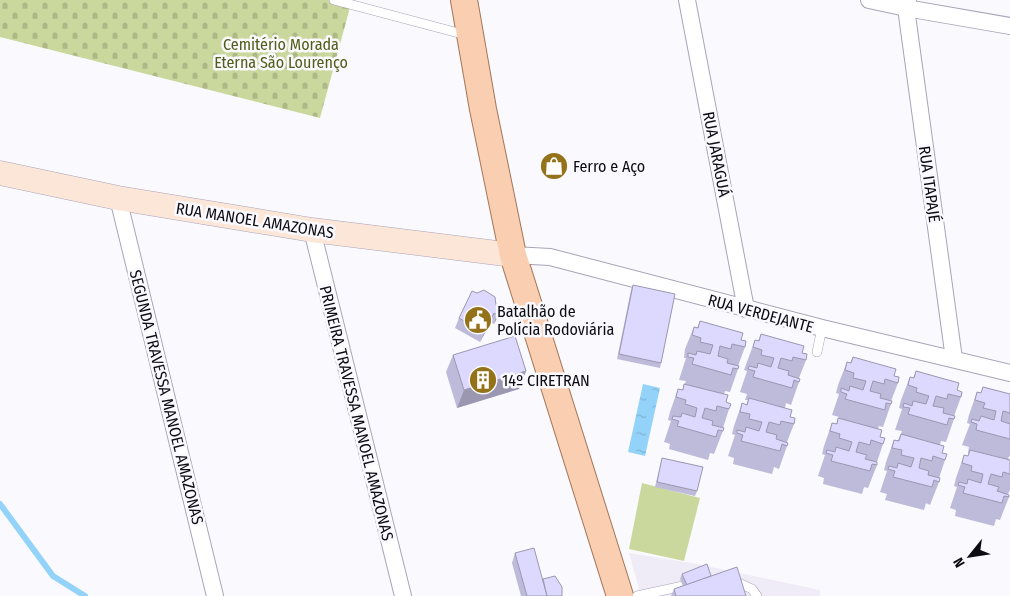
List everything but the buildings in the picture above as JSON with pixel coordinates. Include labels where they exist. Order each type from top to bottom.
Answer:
[{"type":"main road","points":[[464,0],[512,255],[620,596]]},
{"type":"main road","name":"RUA MANOEL AMAZONAS","points":[[0,173],[118,198],[312,230],[512,255]]},
{"type":"street","name":"RUA JARAGUÁ","points":[[688,0],[746,309]]},
{"type":"street","points":[[869,0],[907,4],[1010,26]]},
{"type":"street","name":"RUA ITAPAJÉ","points":[[907,4],[954,359]]},
{"type":"street","name":"SEGUNDA TRAVESSA MANOEL AMAZONAS","points":[[118,198],[215,596]]},
{"type":"street","name":"PRIMEIRA TRAVESSA MANOEL AMAZONAS","points":[[312,230],[403,596]]},
{"type":"street","name":"RUA VERDEJANTE","points":[[512,255],[550,257],[746,309],[1010,372]]},
{"type":"lane","points":[[334,0],[471,36]]},
{"type":"lane","points":[[817,352],[822,328]]},
{"type":"lane","points":[[724,578],[752,589],[757,596]]},
{"type":"lane","points":[[637,596],[683,586]]},
{"type":"shaded area","points":[[629,553],[697,564],[820,590],[820,596],[641,596]]},
{"type":"green space","name":"Cemitério Morada Eterna São Lourenço","points":[[0,0],[352,0],[320,118],[0,37]]},
{"type":"green space","points":[[642,483],[700,498],[684,561],[629,549]]},
{"type":"water","points":[[643,384],[660,388],[645,456],[628,452]]},
{"type":"waterway","points":[[0,504],[53,576],[85,596]]},
{"type":"place","name":"Ferro e Aço","points":[[554,166]]},
{"type":"place","name":"Batalhão de Polícia Rodoviária","points":[[478,320]]},
{"type":"place","name":"14º CIRETRAN","points":[[483,380]]}]
